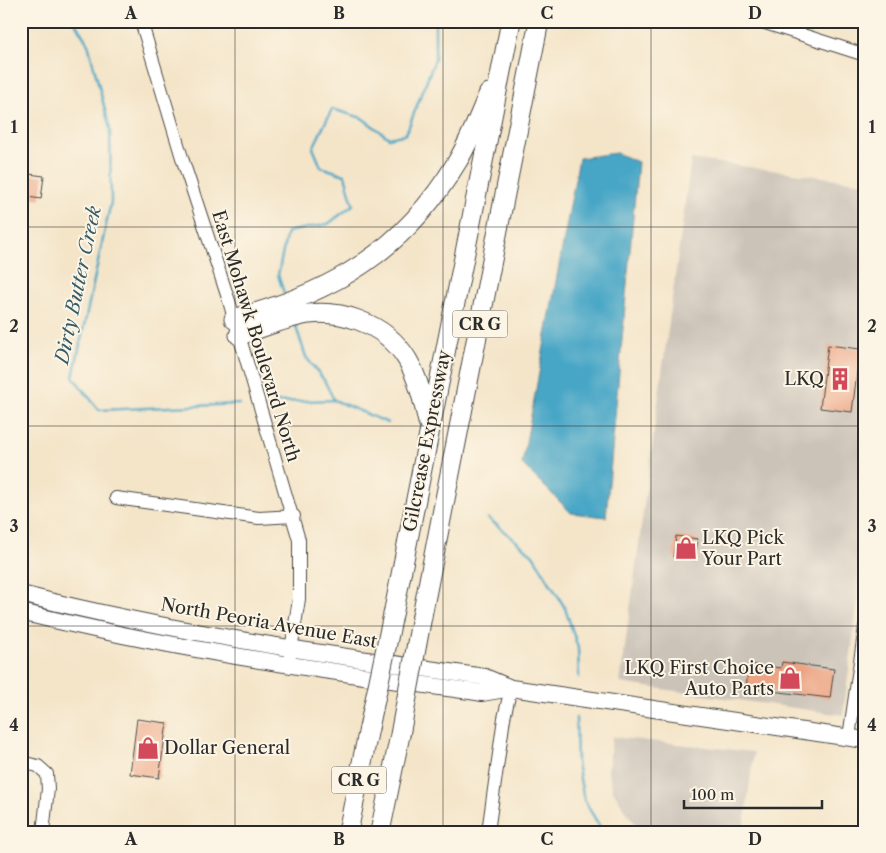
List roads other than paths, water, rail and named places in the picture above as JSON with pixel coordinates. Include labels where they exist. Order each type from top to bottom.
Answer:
[{"type":"highway","name":"Gilcrease Expressway","points":[[348,832],[511,24]]},
{"type":"highway","name":"Gilcrease Expressway","points":[[380,832],[538,26]]},
{"type":"highway","points":[[236,327],[311,292],[365,263],[394,242],[418,217],[458,161],[504,60]]},
{"type":"highway","points":[[236,327],[324,313],[340,314],[370,324],[384,333],[410,362],[420,387],[429,431]]},
{"type":"main road","name":"North Peoria Avenue East","points":[[21,594],[177,629],[291,649],[485,677],[511,688],[857,738]]},
{"type":"main road","name":"North Peoria Avenue East","points":[[21,612],[127,637],[288,666],[482,693],[511,688]]},
{"type":"street","name":"East Mohawk Boulevard North","points":[[141,21],[294,516],[299,540],[301,567],[299,598],[288,666]]},
{"type":"street","points":[[759,21],[865,55]]},
{"type":"street","points":[[116,498],[259,518],[294,516]]},
{"type":"street","points":[[857,738],[865,627]]},
{"type":"street","points":[[488,832],[504,718],[511,688]]},
{"type":"street","points":[[21,762],[38,766],[45,771],[48,789],[43,832]]},
{"type":"water","points":[[616,153],[638,162],[606,517],[571,513],[522,464],[579,158]]},
{"type":"waterway","name":"Dirty Butter Creek","points":[[74,21],[88,44],[110,129],[111,202],[73,377],[99,410],[240,404]]},
{"type":"waterway","points":[[284,293],[278,275],[287,232],[328,224],[353,205],[345,175],[321,167],[313,148],[332,109],[362,118],[389,138],[406,134],[435,59],[435,21]]},
{"type":"waterway","points":[[295,324],[306,357],[324,380],[334,400]]},
{"type":"waterway","name":"Dirty Butter Creek","points":[[277,402],[334,400],[388,423]]},
{"type":"waterway","name":"Dirty Butter Creek","points":[[488,518],[533,555],[565,608],[578,648],[579,677]]},
{"type":"waterway","name":"Dirty Butter Creek","points":[[576,718],[577,763],[584,800],[603,832]]},
{"type":"place","name":"LKQ","points":[[840,379]]},
{"type":"place","name":"LKQ Pick Your Part","points":[[686,548]]},
{"type":"place","name":"LKQ First Choice Auto Parts","points":[[790,678]]},
{"type":"place","name":"Dollar General","points":[[148,748]]}]
